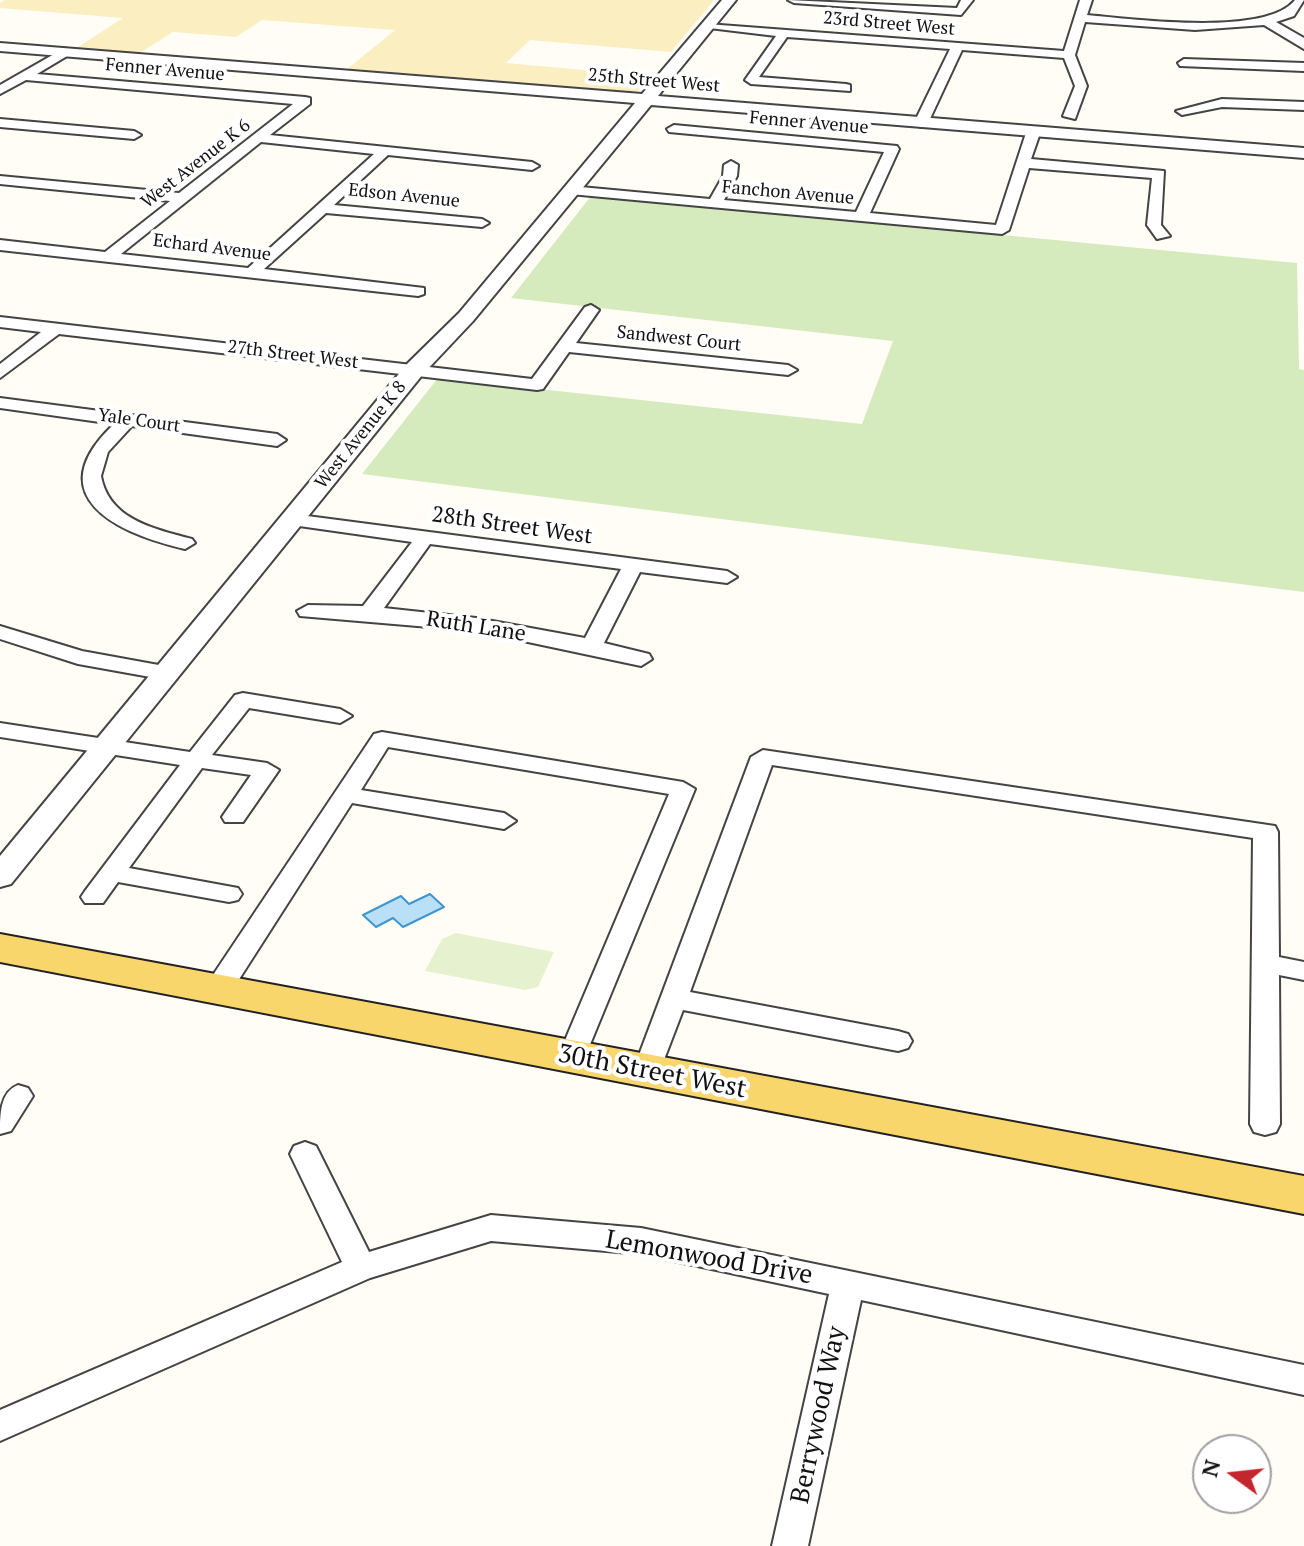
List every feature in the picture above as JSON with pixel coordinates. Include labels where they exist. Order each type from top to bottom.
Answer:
[{"type":"main road","name":"30th Street West","points":[[0,948],[1304,1195]]},
{"type":"street","name":"West Avenue K 8","points":[[0,877],[415,369],[466,317],[729,0]]},
{"type":"street","points":[[794,0],[961,12],[967,0]]},
{"type":"street","points":[[1070,116],[1081,86],[1069,55],[1086,0]]},
{"type":"street","points":[[1081,18],[1195,27],[1266,21],[1290,14],[1301,0]]},
{"type":"street","points":[[1266,21],[1295,35],[1304,45]]},
{"type":"street","name":"23rd Street West","points":[[707,27],[1069,55]]},
{"type":"street","points":[[784,33],[751,80],[846,88]]},
{"type":"street","name":"25th Street West","points":[[0,47],[1304,153]]},
{"type":"street","points":[[921,123],[957,48]]},
{"type":"street","points":[[0,90],[63,53]]},
{"type":"street","points":[[1184,63],[1304,67]]},
{"type":"street","name":"Fenner Avenue","points":[[23,76],[305,101]]},
{"type":"street","name":"West Avenue K 6","points":[[109,256],[305,101]]},
{"type":"street","points":[[1182,111],[1222,103],[1304,106]]},
{"type":"street","points":[[0,123],[134,135]]},
{"type":"street","name":"Fenner Avenue","points":[[674,129],[892,149],[861,218]]},
{"type":"street","points":[[1033,133],[1024,163],[1159,174],[1154,225],[1162,236]]},
{"type":"street","points":[[257,138],[532,166]]},
{"type":"street","points":[[251,273],[386,150]]},
{"type":"street","name":"Fanchon Avenue","points":[[570,190],[1002,230],[1024,163]]},
{"type":"street","points":[[714,204],[730,176],[731,165]]},
{"type":"street","points":[[0,180],[183,198]]},
{"type":"street","name":"Edson Avenue","points":[[323,208],[482,223]]},
{"type":"street","name":"Echard Avenue","points":[[0,245],[418,291]]},
{"type":"street","points":[[567,347],[591,310]]},
{"type":"street","name":"27th Street West","points":[[0,322],[537,385],[567,347]]},
{"type":"street","points":[[0,373],[56,328]]},
{"type":"street","name":"Sandwest Court","points":[[567,347],[788,370]]},
{"type":"street","name":"Yale Court","points":[[0,403],[277,440]]},
{"type":"street","points":[[129,419],[96,456],[93,479],[100,503],[119,522],[144,535],[185,543]]},
{"type":"street","name":"28th Street West","points":[[292,520],[632,567],[727,577]]},
{"type":"street","points":[[371,611],[424,539]]},
{"type":"street","points":[[592,645],[632,567]]},
{"type":"street","name":"Ruth Lane","points":[[308,611],[371,611],[592,645],[641,659]]},
{"type":"street","points":[[0,632],[78,657],[167,673]]},
{"type":"street","points":[[94,897],[243,700],[340,716]]},
{"type":"street","points":[[0,730],[267,770],[234,817]]},
{"type":"street","points":[[219,988],[382,739],[683,789],[572,1057]]},
{"type":"street","points":[[647,1071],[763,757],[1266,832],[1268,964],[1265,1124]]},
{"type":"street","points":[[346,795],[504,821]]},
{"type":"street","points":[[112,873],[229,894]]},
{"type":"street","points":[[1268,964],[1304,971]]},
{"type":"street","points":[[674,999],[898,1041]]},
{"type":"street","points":[[0,1123],[18,1096]]},
{"type":"street","points":[[305,1154],[361,1268]]},
{"type":"street","name":"Lemonwood Drive","points":[[0,1426],[361,1268],[491,1228],[641,1241],[1304,1380]]},
{"type":"street","name":"Berrywood Way","points":[[790,1546],[848,1284]]},
{"type":"green space","points":[[591,196],[1297,263],[1299,369],[1304,370],[1304,592],[362,474],[438,378],[862,424],[893,341],[511,298]]},
{"type":"green space","points":[[456,933],[554,952],[538,987],[525,990],[425,971],[442,939]]},
{"type":"sand","points":[[5,0],[714,0],[671,52],[530,40],[506,63],[650,76],[638,91],[627,93],[346,70],[395,30],[262,20],[236,37],[173,32],[138,54],[75,49],[123,18],[0,8],[0,3]]},
{"type":"water","points":[[430,894],[444,907],[403,927],[393,918],[376,927],[363,915],[401,896],[409,904]]}]
